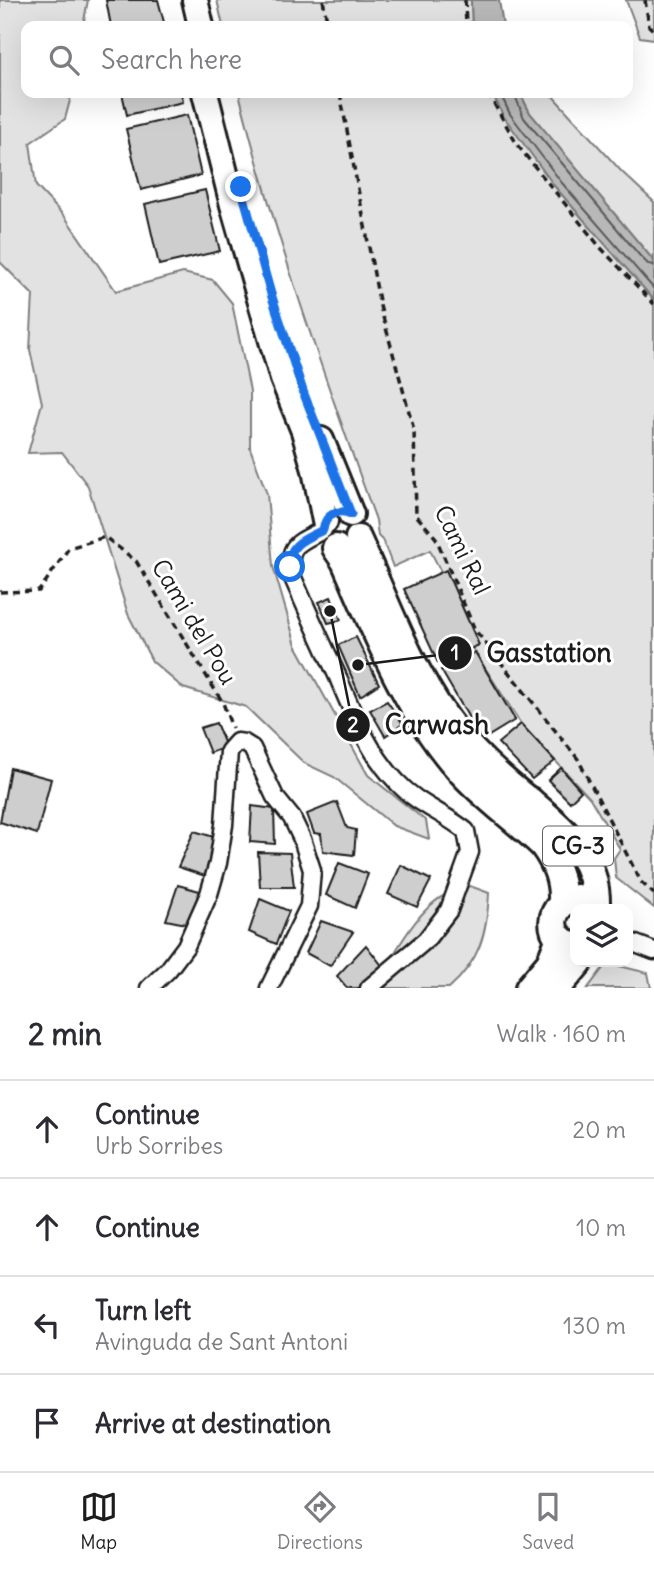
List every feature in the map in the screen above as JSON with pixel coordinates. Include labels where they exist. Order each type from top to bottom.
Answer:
[{"type":"highway","name":"CG-3","points":[[335,534],[396,674],[421,720],[461,771],[543,845],[553,858],[563,884],[562,904]]},
{"type":"highway","name":"CG-3","points":[[530,801],[579,848],[595,884],[596,904]]},
{"type":"highway","name":"CG-3","points":[[529,988],[568,942],[555,932],[555,913],[568,900],[580,898],[592,904]]},
{"type":"highway","points":[[557,988],[575,967]]},
{"type":"main road","points":[[182,0],[187,21]]},
{"type":"main road","points":[[195,0],[200,21]]},
{"type":"main road","name":"CG-3","points":[[206,98],[233,205],[283,379],[304,431],[335,534],[446,717],[471,748],[530,801]]},
{"type":"main road","points":[[218,98],[271,294],[304,394],[351,514],[337,512],[335,534]]},
{"type":"street","points":[[335,534],[296,544],[289,558],[293,578],[374,755],[396,781],[429,808],[456,822],[466,831],[470,852],[449,911],[426,940],[369,988]]},
{"type":"street","points":[[149,988],[168,970],[186,946],[208,894],[218,863],[224,825],[229,751],[237,742],[252,748],[275,797],[292,818],[312,870],[309,906],[269,988]]},
{"type":"street","points":[[633,943],[654,951]]},
{"type":"path","points":[[323,0],[327,21]]},
{"type":"path","points":[[465,0],[466,21]]},
{"type":"path","points":[[645,0],[649,26],[654,31]]},
{"type":"path","name":"Cami Ral","points":[[341,98],[380,306],[414,430],[416,516],[436,538],[475,630],[578,759],[641,882],[654,894]]},
{"type":"path","points":[[491,98],[518,146],[600,247],[654,304]]},
{"type":"path","name":"Cami del Pou","points":[[0,592],[39,591],[69,548],[106,537],[136,561],[223,704],[237,742]]},
{"type":"shaded area","points":[[0,0],[88,0],[84,21],[21,21],[21,98],[71,98],[65,119],[30,143],[36,186],[65,217],[116,291],[183,273],[213,280],[232,303],[250,391],[250,448],[267,494],[273,566],[296,645],[368,775],[426,821],[429,839],[394,826],[334,777],[304,763],[246,707],[183,688],[152,661],[128,614],[88,486],[62,452],[28,453],[42,403],[30,350],[33,295],[0,262]]},
{"type":"shaded area","points":[[217,0],[471,0],[472,21],[222,21]]},
{"type":"shaded area","points":[[626,0],[654,0],[654,39],[640,37]]},
{"type":"shaded area","points":[[240,98],[496,98],[556,188],[654,300],[654,908],[616,878],[614,858],[620,849],[590,798],[521,724],[472,648],[478,645],[430,550],[393,567],[383,541],[378,536],[376,520],[302,308]]},
{"type":"shaded area","points":[[522,98],[555,98],[622,172],[654,202],[654,261],[530,113]]},
{"type":"shaded area","points":[[470,886],[489,893],[488,907],[480,945],[460,978],[449,988],[373,988],[406,935],[426,910],[449,893]]},
{"type":"shaded area","points":[[604,967],[623,967],[648,973],[651,988],[588,988]]},
{"type":"water","points":[[471,0],[499,0],[502,21],[472,21]]},
{"type":"water","points":[[494,98],[522,98],[530,113],[654,261],[654,300],[556,188],[504,117]]},
{"type":"building","points":[[106,0],[158,0],[164,21],[110,21]]},
{"type":"building","points":[[123,98],[182,98],[183,102],[127,115]]},
{"type":"building","points":[[187,115],[201,175],[141,190],[126,129]]},
{"type":"building","points":[[205,190],[220,251],[159,265],[145,204]]},
{"type":"building","points":[[446,570],[479,645],[438,663],[404,589]]},
{"type":"building","points":[[331,597],[341,620],[328,623],[319,602]]},
{"type":"building","points":[[356,637],[379,684],[360,696],[338,645]]},
{"type":"building","points":[[475,652],[515,720],[482,740],[441,670]]},
{"type":"building","points":[[387,701],[403,724],[385,736],[370,710]]},
{"type":"building","points":[[216,723],[226,747],[210,753],[200,728]]},
{"type":"building","points":[[521,724],[555,761],[532,779],[498,743]]},
{"type":"building","points":[[10,768],[51,779],[37,834],[0,822]]},
{"type":"building","points":[[561,768],[581,791],[570,802],[548,780]]},
{"type":"building","points":[[337,802],[347,828],[356,830],[354,855],[323,851],[321,834],[314,833],[307,814]]},
{"type":"building","points":[[252,806],[274,809],[275,844],[250,842]]},
{"type":"building","points":[[194,831],[217,838],[205,876],[178,867]]},
{"type":"building","points":[[258,852],[290,853],[294,887],[260,887]]},
{"type":"building","points":[[339,863],[368,874],[355,908],[326,895]]},
{"type":"building","points":[[401,865],[431,880],[417,907],[388,894]]},
{"type":"building","points":[[178,885],[203,892],[191,925],[166,920]]},
{"type":"building","points":[[260,899],[289,911],[276,944],[249,932]]},
{"type":"building","points":[[321,921],[353,932],[330,966],[306,953]]},
{"type":"building","points":[[366,945],[383,967],[360,988],[347,988],[337,976]]},
{"type":"place","name":"Carwash","points":[[330,611]]},
{"type":"place","name":"Gasstation","points":[[358,665]]},
{"type":"route","points":[[241,187],[271,294],[304,394],[351,514],[342,511],[332,514],[325,521],[323,530],[296,544],[289,558],[290,567]]}]
